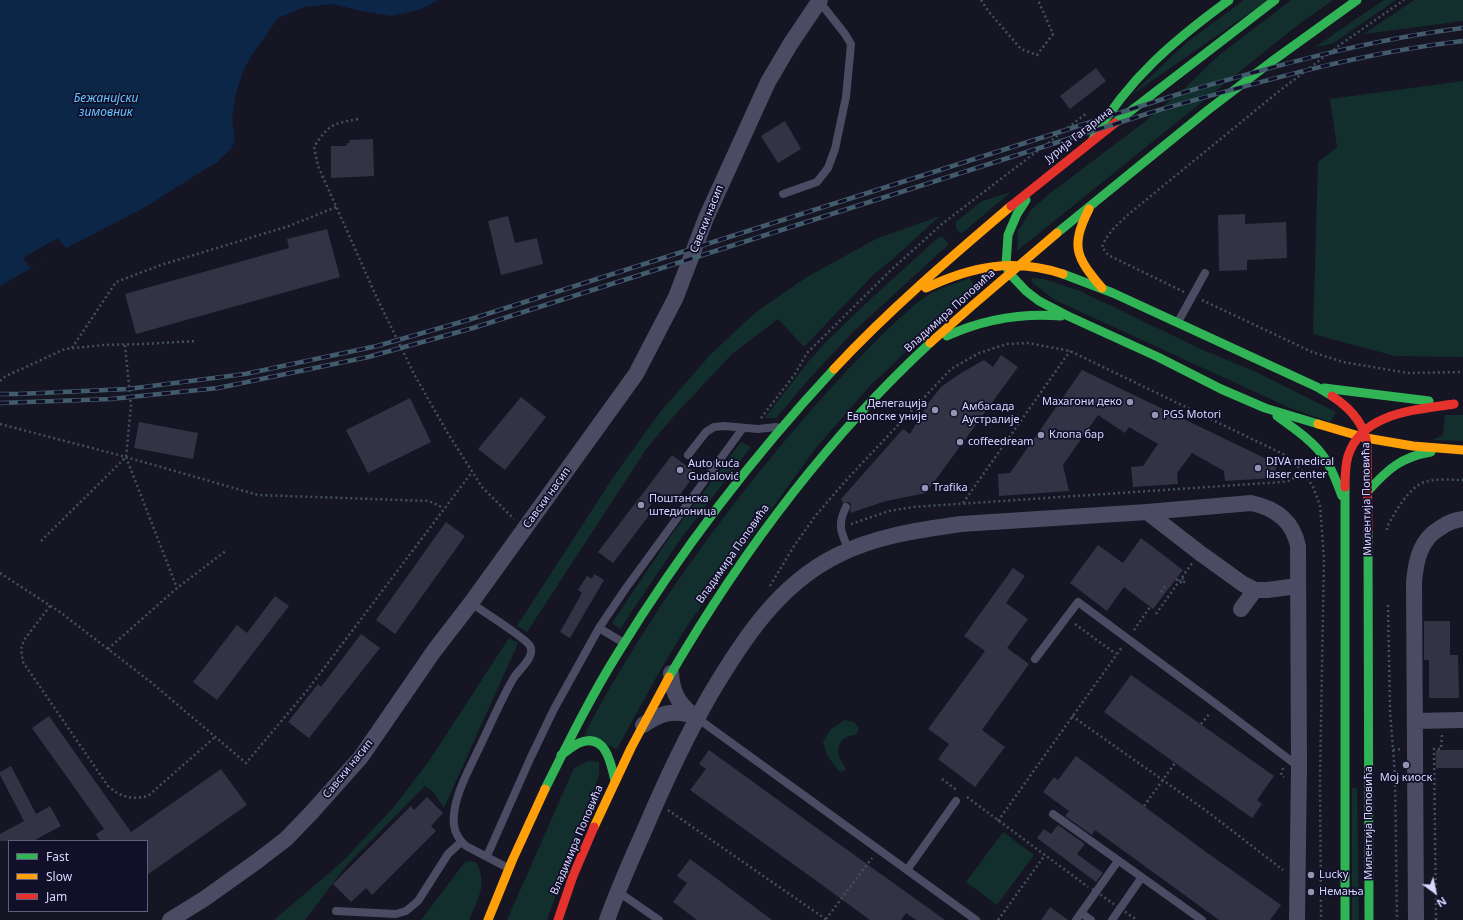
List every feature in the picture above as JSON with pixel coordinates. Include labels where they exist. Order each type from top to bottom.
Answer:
[{"type":"main road","points":[[1093,139],[1112,108],[1137,78],[1175,41],[1229,0]]},
{"type":"main road","name":"Јурија Гагарина","points":[[905,298],[1042,180],[1093,139],[1275,0]]},
{"type":"main road","points":[[1019,266],[1184,128],[1242,83],[1357,0]]},
{"type":"main road","points":[[488,920],[544,789],[596,690],[624,643],[669,575],[714,513],[782,426],[846,356],[905,298],[948,277],[973,271],[1008,269],[1007,240],[1012,224],[1017,214],[1042,180]]},
{"type":"main road","points":[[1091,206],[1080,226],[1077,238],[1077,253],[1085,268],[1103,288]]},
{"type":"main road","name":"Владимира Поповића","points":[[558,920],[581,856],[614,781],[671,673],[709,610],[740,564],[780,509],[844,431],[926,347],[1008,269],[1019,266]]},
{"type":"main road","name":"Милентија Поповића","points":[[1019,266],[1052,272],[1103,288],[1333,395],[1353,414],[1363,435],[1368,491],[1369,920]]},
{"type":"main road","name":"Милентија Поповића","points":[[1008,269],[1026,291],[1039,301],[1068,316],[1158,357],[1221,389],[1266,408],[1363,435]]},
{"type":"main road","points":[[926,347],[955,332],[987,320],[1020,315],[1042,314],[1068,316]]},
{"type":"main road","points":[[1317,387],[1459,404]]},
{"type":"main road","points":[[1363,435],[1383,418],[1411,411],[1459,404]]},
{"type":"main road","points":[[1266,408],[1301,435],[1323,456],[1338,483],[1346,504]]},
{"type":"main road","points":[[1363,435],[1413,446],[1463,450]]},
{"type":"main road","name":"Милентија Поповића","points":[[1345,920],[1347,459],[1363,435]]},
{"type":"main road","points":[[1368,491],[1393,465],[1402,460],[1424,453],[1448,449]]},
{"type":"main road","points":[[561,755],[580,742],[590,740],[597,742],[605,749],[610,757],[614,781]]},
{"type":"street","name":"Савски насип","points":[[170,920],[204,899],[256,862],[286,838],[312,812],[361,757],[434,651],[471,603],[636,374],[676,297],[706,218],[768,82],[791,43],[819,1]]},
{"type":"street","points":[[607,920],[617,891],[695,717],[737,651],[774,603],[814,569],[835,556],[869,542],[898,534],[961,524],[1147,512],[1251,503],[1275,511],[1286,520],[1295,535],[1298,546],[1299,767],[1297,920]]},
{"type":"street","points":[[1147,512],[1243,584],[1256,590],[1298,586]]},
{"type":"street","points":[[1416,920],[1414,582],[1418,555],[1424,543],[1434,531],[1452,521],[1463,519]]},
{"type":"street","points":[[1241,609],[1256,590]]},
{"type":"street","points":[[671,673],[674,691],[680,704],[695,717]]},
{"type":"street","points":[[643,725],[655,716],[670,712],[681,712],[695,717]]},
{"type":"street","points":[[1415,720],[1463,720]]},
{"type":"lane","points":[[783,194],[817,182],[828,168],[846,97],[851,44],[819,1]]},
{"type":"lane","points":[[1178,323],[1205,273]]},
{"type":"lane","points":[[688,455],[706,432],[714,427],[724,426],[753,429],[782,426]]},
{"type":"lane","points":[[487,856],[554,709],[599,628],[743,428]]},
{"type":"lane","points":[[846,507],[841,521],[841,529],[843,538],[849,550]]},
{"type":"lane","points":[[1035,659],[1078,602],[1299,767]]},
{"type":"lane","points":[[471,603],[522,638],[530,646],[531,650],[528,659],[513,679],[488,729],[458,796],[455,808],[454,826],[461,842],[509,868]]},
{"type":"lane","points":[[599,628],[624,643]]},
{"type":"lane","points":[[695,717],[976,920]]},
{"type":"lane","points":[[907,870],[956,801]]},
{"type":"lane","points":[[1054,814],[1202,920]]},
{"type":"lane","points":[[336,911],[396,914],[406,911],[418,902],[448,854],[461,842]]},
{"type":"lane","points":[[1091,920],[1079,917],[1118,860]]},
{"type":"lane","points":[[1112,920],[1142,877]]},
{"type":"lane","points":[[617,891],[659,920]]},
{"type":"path","points":[[981,0],[989,12],[1021,49],[1037,55],[1052,34],[1038,0]]},
{"type":"path","points":[[1404,0],[1341,44],[1278,92],[1130,213],[1113,229],[1104,241],[1102,247],[1108,255],[1312,352],[1343,362],[1408,373],[1463,372]]},
{"type":"path","points":[[753,429],[795,374],[807,353],[890,271],[942,224],[1092,110]]},
{"type":"path","points":[[358,119],[336,123],[324,131],[314,147],[318,166],[414,374],[472,472],[482,486],[524,529]]},
{"type":"path","points":[[72,348],[116,282],[161,265],[289,226],[336,207]]},
{"type":"path","points":[[0,381],[6,376],[65,349],[103,345],[197,341]]},
{"type":"path","points":[[125,344],[131,405],[126,457],[176,588]]},
{"type":"path","points":[[963,504],[1070,351]]},
{"type":"path","points":[[0,424],[126,457],[258,495],[429,502],[444,508]]},
{"type":"path","points":[[41,541],[126,457]]},
{"type":"path","points":[[0,573],[50,606],[108,649],[152,683],[246,763],[306,692],[472,472]]},
{"type":"path","points":[[841,529],[889,511],[913,507],[1282,482],[1288,481],[1304,473],[1313,487],[1320,504],[1324,558],[1320,777],[1321,920]]},
{"type":"path","points":[[1387,536],[1387,528],[1396,509],[1415,487],[1425,482],[1463,480]]},
{"type":"path","points":[[108,649],[176,588],[227,550]]},
{"type":"path","points":[[1156,614],[1178,580],[1182,578],[1200,553]]},
{"type":"path","points":[[1161,592],[1167,584]]},
{"type":"path","points":[[1388,599],[1397,920]]},
{"type":"path","points":[[50,606],[24,640],[20,649],[23,662],[108,786],[114,791],[128,798],[141,798],[148,796],[215,737]]},
{"type":"path","points":[[998,821],[1116,654],[1066,617]]},
{"type":"path","points":[[1201,724],[1216,704]]},
{"type":"path","points":[[1072,716],[1163,780],[1283,870]]},
{"type":"path","points":[[1436,920],[1434,749],[1441,749],[1442,721]]},
{"type":"path","points":[[1144,806],[1175,763]]},
{"type":"path","points":[[942,779],[1092,889],[1137,920]]},
{"type":"path","points":[[656,802],[826,920],[878,849]]},
{"type":"path","points":[[998,920],[1045,855]]},
{"type":"green space","points":[[1244,0],[1268,0],[1130,96],[1186,43]]},
{"type":"green space","points":[[1291,0],[1333,0],[1295,27],[1017,251],[1018,231],[1032,209],[1049,194],[1143,123],[1186,87],[1218,56]]},
{"type":"green space","points":[[1384,0],[1396,0],[1332,44],[1315,47]]},
{"type":"green space","points":[[1414,0],[1463,0],[1463,21],[1364,34]]},
{"type":"green space","points":[[1463,81],[1463,357],[1395,356],[1313,334],[1318,162],[1337,147],[1330,99]]},
{"type":"green space","points":[[1011,192],[962,233],[958,230],[956,227],[956,222],[982,201]]},
{"type":"green space","points":[[940,216],[874,274],[804,347],[778,319],[732,354],[673,417],[647,448],[527,632],[517,626],[614,476],[661,411],[711,354],[756,312],[807,277],[876,239]]},
{"type":"green space","points":[[939,237],[945,239],[948,245],[854,331],[808,380],[776,418],[765,418],[808,362],[825,343],[864,305]]},
{"type":"green space","points":[[970,278],[975,288],[869,387],[815,449],[687,626],[658,674],[618,747],[616,749],[584,735],[637,643],[696,555],[760,471],[794,430],[848,369],[911,308],[923,298],[945,287]]},
{"type":"green space","points":[[1032,278],[1044,279],[1080,291],[1203,350],[1254,371],[1336,412],[1330,422],[1290,408],[1055,300],[1034,284],[1031,280]]},
{"type":"green space","points":[[1445,415],[1463,415],[1463,441],[1432,440],[1443,435]]},
{"type":"green space","points":[[741,442],[751,447],[679,541],[620,629],[612,623],[672,534]]},
{"type":"green space","points":[[509,638],[518,643],[444,808],[432,791],[425,786],[346,866],[305,920],[274,920],[342,862],[394,807],[429,761]]},
{"type":"green space","points":[[845,720],[854,722],[859,728],[856,735],[847,737],[839,746],[838,754],[846,770],[840,772],[828,757],[823,742],[831,729]]},
{"type":"green space","points":[[588,761],[599,762],[599,775],[547,920],[507,920],[574,768]]},
{"type":"green space","points":[[1352,788],[1357,788],[1359,920],[1352,920]]},
{"type":"green space","points":[[1003,832],[1034,855],[997,905],[966,882]]},
{"type":"green space","points":[[465,862],[476,862],[480,870],[481,885],[478,898],[469,920],[421,920]]},
{"type":"water","name":"Бежанијски зимовник","points":[[0,0],[438,0],[419,10],[391,16],[333,4],[305,7],[278,18],[252,55],[243,71],[235,97],[232,120],[235,140],[231,149],[217,162],[140,210],[66,248],[0,286]]},
{"type":"pier","points":[[58,238],[66,248],[30,268],[23,258]]},
{"type":"building","points":[[1096,68],[1106,81],[1070,109],[1060,96]]},
{"type":"building","points":[[785,121],[801,149],[778,163],[761,136]]},
{"type":"building","points":[[373,139],[374,176],[331,178],[331,146],[346,146],[347,143],[350,143],[349,140]]},
{"type":"building","points":[[1245,214],[1245,224],[1286,222],[1287,258],[1247,260],[1247,270],[1219,271],[1218,215]]},
{"type":"building","points":[[508,216],[515,243],[537,238],[543,264],[501,275],[488,221]]},
{"type":"building","points":[[327,229],[340,277],[136,334],[125,294],[289,248],[287,239]]},
{"type":"building","points":[[1001,355],[1018,367],[926,493],[886,501],[850,513],[851,504],[848,502],[843,503],[841,499],[903,429],[910,434],[929,402],[941,387],[961,373],[984,360],[993,367]]},
{"type":"building","points":[[1082,370],[1277,464],[1274,478],[1225,481],[1224,471],[1192,453],[1177,473],[1178,484],[1133,487],[1131,467],[1143,466],[1158,444],[1129,427],[1125,433],[1098,415],[1063,465],[1069,491],[999,496],[998,474],[1010,473]]},
{"type":"building","points":[[521,397],[546,417],[505,470],[478,449]]},
{"type":"building","points":[[410,398],[431,442],[368,473],[346,430]]},
{"type":"building","points":[[139,422],[198,433],[193,459],[134,448]]},
{"type":"building","points":[[672,455],[696,473],[673,504],[659,493],[646,511],[650,514],[613,563],[598,552]]},
{"type":"building","points":[[446,522],[465,536],[395,634],[376,620]]},
{"type":"building","points":[[1141,538],[1183,570],[1153,609],[1124,587],[1107,611],[1070,583],[1098,545],[1123,563]]},
{"type":"building","points":[[1013,568],[1025,576],[1006,603],[1028,619],[1007,648],[1029,664],[982,730],[1005,747],[975,787],[938,759],[949,744],[928,729],[985,651],[964,636]]},
{"type":"building","points":[[594,574],[604,580],[570,638],[560,632],[582,593],[578,590],[587,576],[592,579]]},
{"type":"building","points":[[275,596],[289,606],[217,700],[193,682],[237,625],[247,633]]},
{"type":"building","points":[[1424,621],[1450,621],[1450,655],[1458,655],[1459,698],[1429,698],[1429,660],[1424,660]]},
{"type":"building","points":[[361,634],[380,648],[309,738],[288,722],[318,684],[321,687]]},
{"type":"building","points":[[1131,675],[1274,776],[1257,800],[1262,804],[1252,818],[1104,712]]},
{"type":"building","points":[[49,716],[131,832],[221,769],[247,805],[148,874],[148,840],[99,840],[96,834],[104,829],[32,728]]},
{"type":"building","points":[[709,750],[945,920],[916,920],[906,913],[901,920],[870,920],[690,790],[706,769],[699,764]]},
{"type":"building","points":[[1436,750],[1463,750],[1463,768],[1436,768]]},
{"type":"building","points":[[1076,756],[1206,852],[1281,905],[1270,920],[1219,920],[1095,830],[1092,835],[1065,816],[1069,811],[1043,792],[1054,777],[1058,780]]},
{"type":"building","points":[[11,766],[36,814],[50,806],[61,826],[35,840],[0,841],[0,834],[24,821],[0,775],[0,772]]},
{"type":"building","points":[[427,797],[443,813],[431,826],[436,831],[372,895],[366,888],[351,902],[333,884],[411,806],[414,810]]},
{"type":"building","points":[[1058,825],[1085,844],[1077,854],[1103,873],[1096,882],[1037,838],[1044,829],[1051,834]]},
{"type":"building","points":[[690,859],[772,920],[697,920],[673,902],[687,883],[677,876]]},
{"type":"building","points":[[1050,907],[1068,920],[1041,920]]},
{"type":"railway","points":[[0,394],[128,389],[245,374],[377,346],[468,320],[1182,93],[1321,55],[1392,39],[1463,28]]},
{"type":"railway","points":[[0,403],[111,399],[218,388],[368,357],[473,328],[1159,110],[1272,79],[1347,61],[1424,46],[1463,41]]},
{"type":"traffic: fast","points":[[1093,139],[1107,117],[1137,79],[1189,30],[1229,0]]},
{"type":"traffic: fast","points":[[1115,123],[1275,0]]},
{"type":"traffic: fast","points":[[1057,233],[1208,110],[1357,0]]},
{"type":"traffic: fast","points":[[1026,200],[1017,214],[1008,235],[1006,265],[1009,273],[1026,291],[1039,301],[1068,316],[1158,357],[1221,389],[1265,408],[1318,424]]},
{"type":"traffic: fast","points":[[1063,274],[1113,293],[1317,387],[1332,396]]},
{"type":"traffic: fast","points":[[947,336],[975,325],[1002,318],[1031,315],[1061,316]]},
{"type":"traffic: fast","points":[[669,677],[725,587],[787,500],[855,419],[930,343]]},
{"type":"traffic: fast","points":[[545,789],[598,686],[642,615],[692,541],[775,435],[834,369]]},
{"type":"traffic: fast","points":[[1324,388],[1429,401]]},
{"type":"traffic: fast","points":[[1277,416],[1314,445],[1324,457],[1342,496]]},
{"type":"traffic: fast","points":[[1368,491],[1382,476],[1396,465],[1411,457],[1431,452]]},
{"type":"traffic: fast","points":[[1345,487],[1345,920]]},
{"type":"traffic: fast","points":[[1368,532],[1369,920]]},
{"type":"traffic: fast","points":[[561,755],[579,743],[588,741],[595,742],[601,745],[609,758],[615,781]]},
{"type":"traffic: slow","points":[[834,369],[898,305],[1011,206]]},
{"type":"traffic: slow","points":[[1089,209],[1079,233],[1079,251],[1086,268],[1102,288]]},
{"type":"traffic: slow","points":[[930,343],[1057,233]]},
{"type":"traffic: slow","points":[[926,288],[960,274],[993,267],[1027,266],[1063,274]]},
{"type":"traffic: slow","points":[[1318,424],[1366,438],[1413,446],[1463,450]]},
{"type":"traffic: slow","points":[[594,827],[631,748],[669,677]]},
{"type":"traffic: slow","points":[[488,920],[512,861],[545,789]]},
{"type":"traffic: jam","points":[[1011,206],[1115,123]]},
{"type":"traffic: jam","points":[[1332,396],[1351,411],[1364,431],[1367,447],[1368,532]]},
{"type":"traffic: jam","points":[[1345,487],[1348,456],[1355,441],[1365,430],[1378,422],[1407,411],[1454,404]]},
{"type":"traffic: jam","points":[[558,920],[573,876],[594,827]]},
{"type":"place","name":"Махагони деко","points":[[1130,402]]},
{"type":"place","name":"Делегација Европске уније","points":[[935,410]]},
{"type":"place","name":"Амбасада Аустралије","points":[[954,413]]},
{"type":"place","name":"PGS Motori","points":[[1155,415]]},
{"type":"place","name":"Клопа бар","points":[[1041,435]]},
{"type":"place","name":"coffeedream","points":[[960,442]]},
{"type":"place","name":"DIVA medical laser center","points":[[1258,468]]},
{"type":"place","name":"Auto kuća Gudalović","points":[[680,470]]},
{"type":"place","name":"Trafika","points":[[925,488]]},
{"type":"place","name":"Поштанска штедионица","points":[[641,505]]},
{"type":"place","name":"Мој киоск","points":[[1406,765]]},
{"type":"place","name":"Lucky","points":[[1311,875]]},
{"type":"place","name":"Немања","points":[[1311,892]]}]
